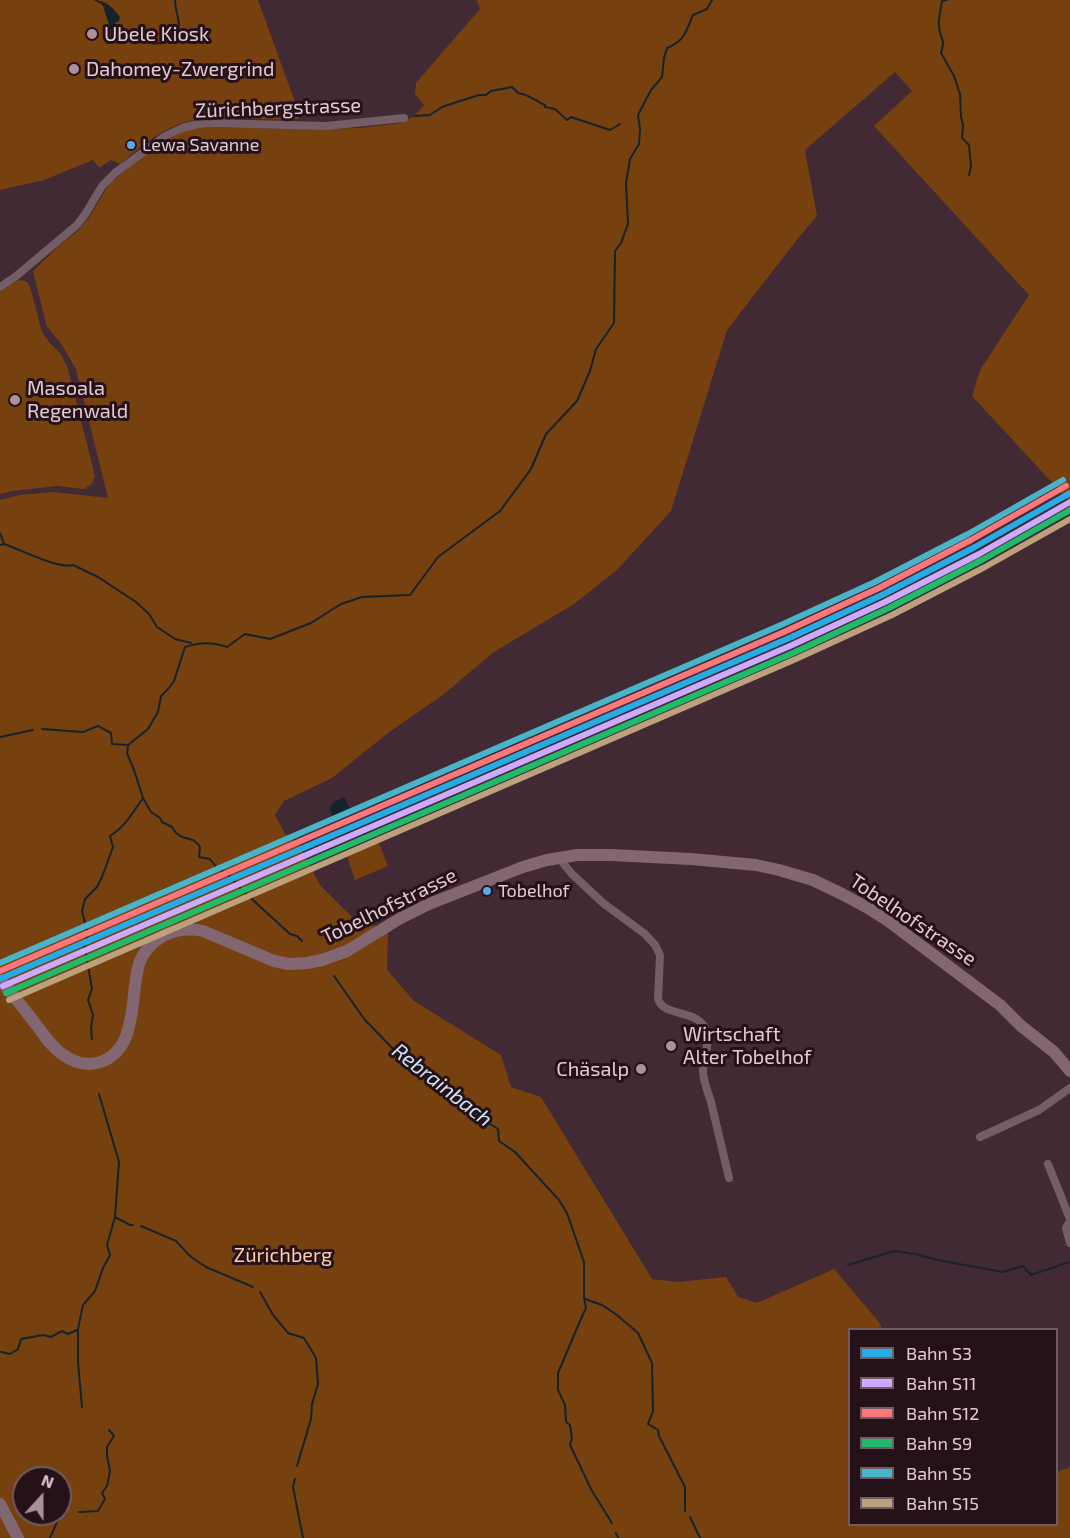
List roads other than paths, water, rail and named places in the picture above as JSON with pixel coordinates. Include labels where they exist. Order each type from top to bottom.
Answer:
[{"type":"main road","name":"Tobelhofstrasse","points":[[0,980],[60,1053],[81,1064],[98,1063],[112,1056],[123,1041],[131,1021],[140,961],[151,945],[168,933],[185,929],[203,931],[274,961],[297,964],[316,962],[347,951],[399,919],[429,904],[529,865],[561,857],[585,854],[728,862],[779,870],[826,886],[866,907],[984,993],[1054,1052],[1070,1071]]},
{"type":"main road","points":[[0,1504],[18,1538]]},
{"type":"street","name":"Zürichbergstrasse","points":[[0,287],[77,225],[106,181],[155,142],[182,128],[211,123],[326,126],[404,118]]},
{"type":"street","points":[[561,857],[572,874],[603,903],[645,934],[655,945],[660,955],[658,999],[660,1005],[665,1009],[695,1018],[707,1031],[703,1071],[729,1178]]},
{"type":"street","points":[[980,1137],[1038,1110],[1070,1088]]},
{"type":"street","points":[[1048,1164],[1070,1220],[1066,1228],[1070,1243]]},
{"type":"water","points":[[93,0],[101,1],[112,7],[120,17],[115,23],[116,27],[135,34],[135,36],[128,39],[111,31],[103,6]]},
{"type":"water","points":[[344,797],[350,812],[333,817],[329,807]]},
{"type":"waterway","points":[[147,42],[164,43],[176,35],[179,24],[175,0]]},
{"type":"waterway","points":[[302,941],[290,934],[210,859],[199,857],[199,845],[176,833],[172,827],[151,812],[143,798],[127,753],[128,745],[148,729],[158,712],[161,696],[174,681],[185,647],[206,643],[227,647],[245,634],[270,639],[311,623],[341,604],[362,597],[410,595],[438,557],[500,511],[531,469],[546,434],[577,401],[590,371],[596,349],[614,323],[615,251],[621,243],[628,224],[626,183],[630,159],[639,144],[638,115],[651,90],[662,77],[667,48],[681,39],[693,15],[707,9],[712,0]]},
{"type":"waterway","points":[[947,0],[942,1],[939,18],[943,41],[941,53],[954,76],[960,94],[962,138],[969,145],[971,166],[969,175]]},
{"type":"waterway","points":[[415,116],[430,115],[442,107],[479,95],[486,95],[491,91],[512,87],[518,93],[532,98],[545,107],[555,109],[567,120],[571,117],[610,130],[620,124]]},
{"type":"waterway","points":[[0,533],[4,544]]},
{"type":"waterway","points":[[0,545],[4,544],[58,564],[73,565],[98,577],[136,602],[149,614],[157,627],[175,639],[191,643]]},
{"type":"waterway","points":[[42,729],[83,732],[98,726],[111,733],[112,744],[128,745]]},
{"type":"waterway","points":[[0,737],[33,730]]},
{"type":"waterway","points":[[92,1039],[93,1015],[88,1000],[92,989],[84,943],[88,935],[82,911],[85,899],[97,887],[102,877],[113,847],[110,836],[124,824],[143,798]]},
{"type":"waterway","name":"Rebrainbach","points":[[334,976],[365,1020],[398,1054],[435,1077],[468,1110],[498,1129],[499,1141],[515,1152],[559,1200],[567,1213],[584,1262],[586,1308],[558,1373],[558,1390],[565,1405],[566,1422],[570,1425],[572,1438],[570,1445],[592,1491],[612,1523]]},
{"type":"waterway","points":[[82,1407],[78,1329],[83,1305],[95,1291],[110,1255],[107,1245],[115,1217],[119,1162],[99,1094]]},
{"type":"waterway","points":[[115,1217],[133,1225]]},
{"type":"waterway","points":[[141,1226],[176,1241],[191,1257],[206,1267],[253,1287]]},
{"type":"waterway","points":[[848,1265],[894,1251],[1003,1272],[1023,1266],[1031,1275],[1069,1262]]},
{"type":"waterway","points":[[260,1292],[273,1315],[288,1333],[304,1338],[316,1358],[318,1384],[312,1404],[311,1419],[297,1466]]},
{"type":"waterway","points":[[585,1299],[602,1305],[638,1333],[652,1363],[653,1411],[648,1424],[658,1430],[685,1487],[685,1511]]},
{"type":"waterway","points":[[1,1352],[10,1354],[18,1349],[21,1339],[43,1335],[51,1337],[62,1331],[68,1334],[77,1330]]},
{"type":"waterway","points":[[79,1512],[98,1511],[105,1499],[102,1493],[107,1486],[110,1471],[107,1447],[114,1436],[109,1430]]},
{"type":"waterway","points":[[295,1479],[293,1487],[303,1538]]},
{"type":"waterway","points":[[690,1517],[700,1538]]},
{"type":"waterway","points":[[50,1538],[55,1526]]},
{"type":"waterway","name":"Rebrainbach","points":[[616,1533],[618,1538]]},
{"type":"rail line","name":"S5","points":[[0,963],[781,625],[875,582],[968,534],[1063,480]]},
{"type":"rail line","name":"S12","points":[[0,971],[784,632],[879,588],[971,540],[1066,486]]},
{"type":"rail line","name":"S3","points":[[0,979],[787,639],[882,595],[975,547],[1070,493]]},
{"type":"rail line","name":"S11","points":[[3,986],[790,646],[885,602],[979,554],[1070,502]]},
{"type":"rail line","name":"S9","points":[[6,993],[793,653],[889,608],[982,560],[1070,510]]},
{"type":"rail line","name":"S15","points":[[9,1000],[796,659],[892,615],[985,567],[1070,519]]},
{"type":"place","name":"Ubele Kiosk","points":[[92,34]]},
{"type":"place","name":"Dahomey-Zwergrind","points":[[74,69]]},
{"type":"place","name":"Lewa Savanne","points":[[131,145]]},
{"type":"place","name":"Masoala Regenwald","points":[[15,400]]},
{"type":"place","name":"Tobelhof","points":[[487,891]]},
{"type":"place","name":"Wirtschaft Alter Tobelhof","points":[[671,1046]]},
{"type":"place","name":"Chäsalp","points":[[641,1069]]},
{"type":"park label","name":"Zürichberg","points":[[283,1255]]}]
